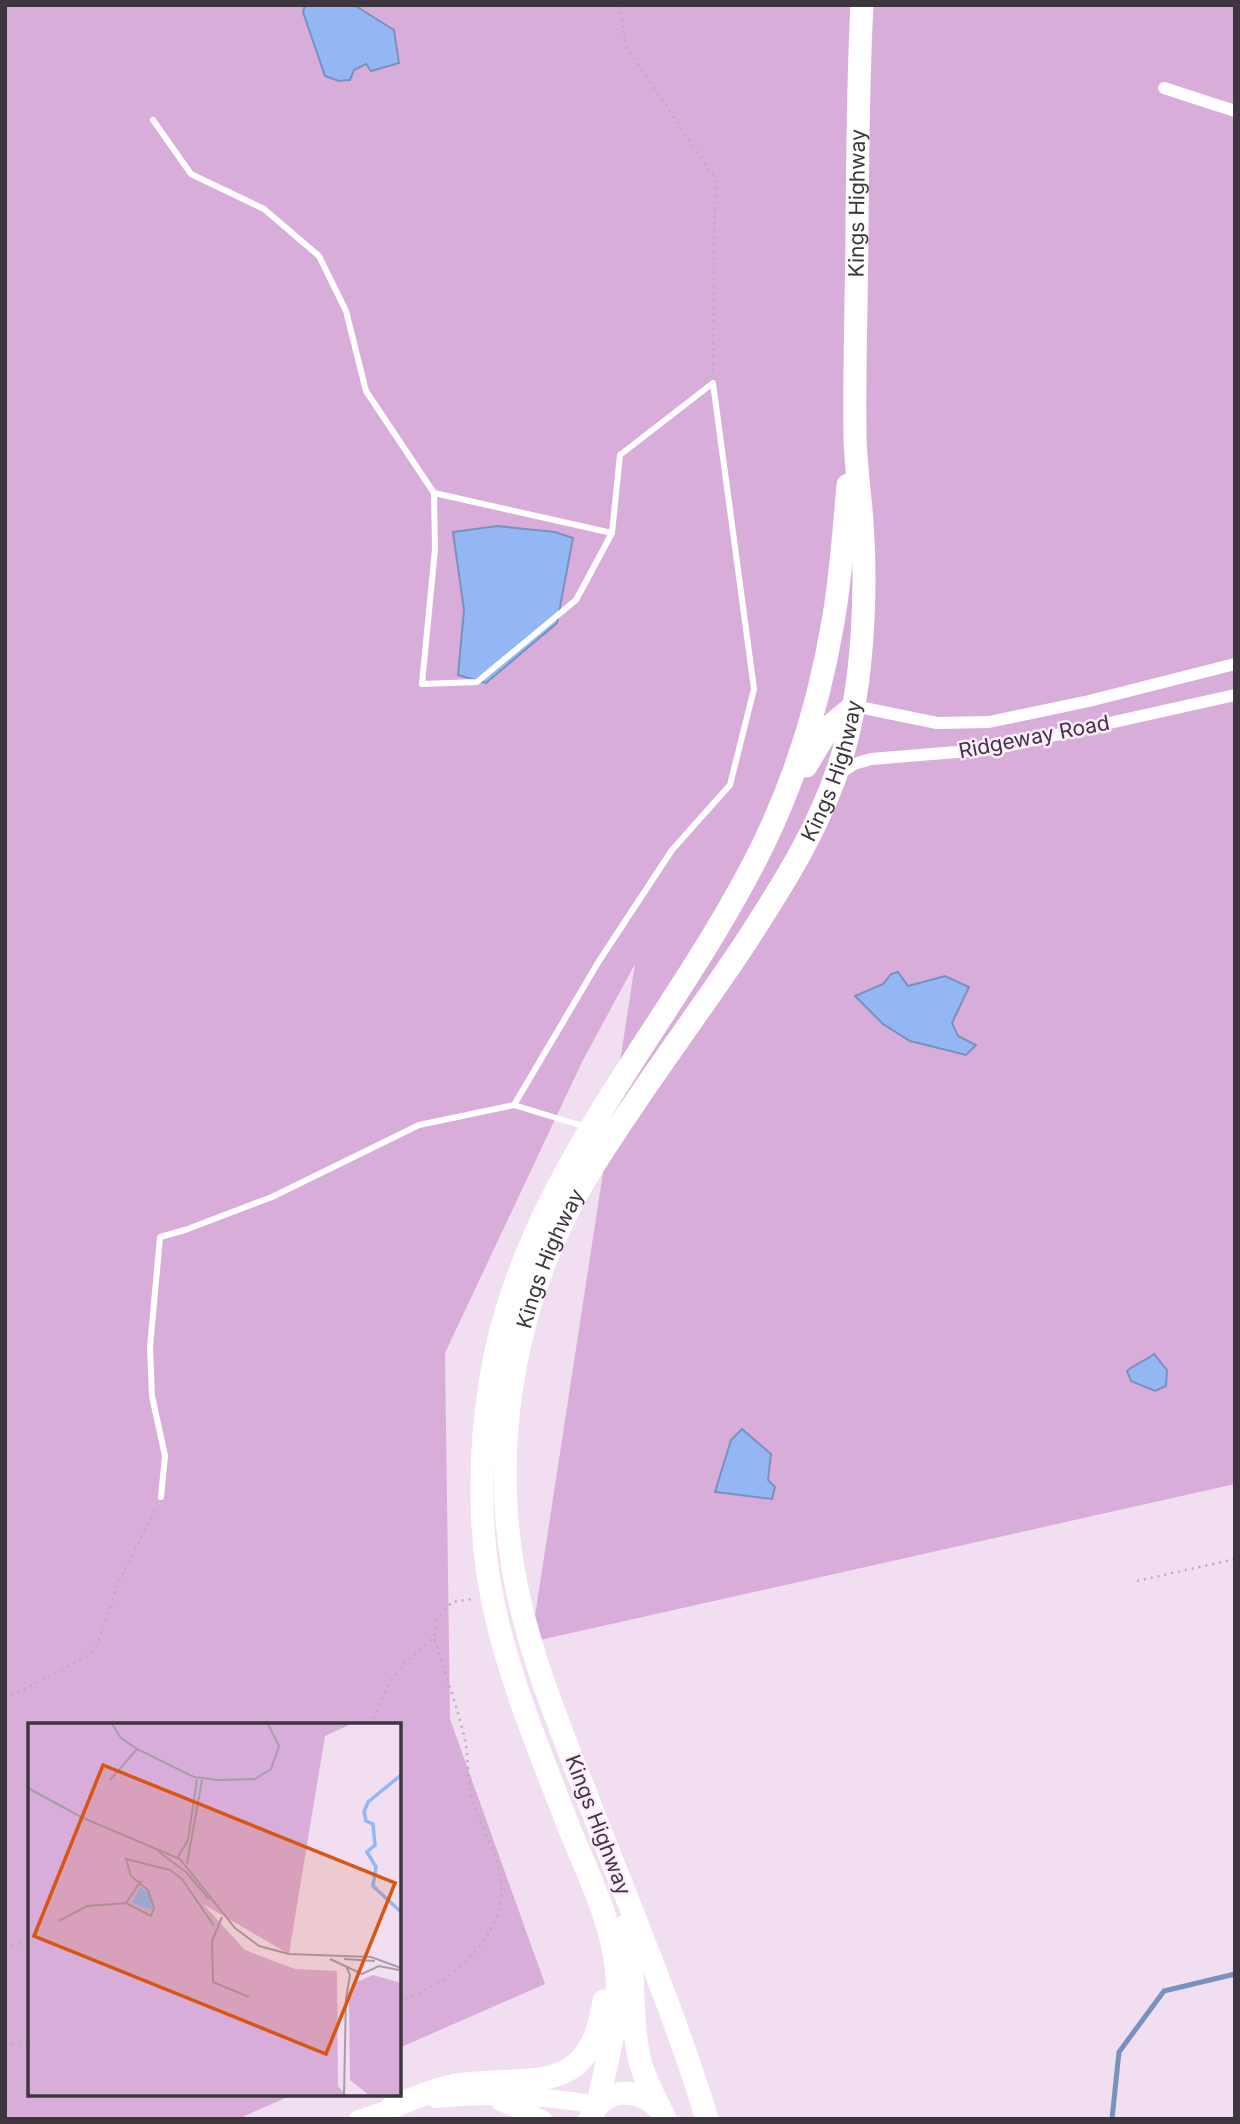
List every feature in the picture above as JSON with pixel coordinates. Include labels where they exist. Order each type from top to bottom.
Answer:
[{"type":"highway","name":"Kings Highway","points":[[707,2119],[679,2035],[564,1737],[523,1617],[507,1526],[507,1425],[518,1353],[529,1310],[551,1247],[584,1181],[785,882],[811,834],[835,777],[853,706],[861,638],[863,547],[855,441],[858,114],[862,5]]},
{"type":"highway","name":"Kings Highway","points":[[595,2109],[615,2027],[617,1977],[608,1923],[522,1704],[504,1648],[489,1577],[482,1488],[483,1438],[491,1378],[513,1291],[547,1208],[591,1129],[734,899],[774,820],[806,735],[826,659],[835,609],[855,441]]},
{"type":"highway","points":[[774,820],[826,732],[853,706]]},
{"type":"highway","points":[[564,1737],[580,1801],[625,1923],[632,1961],[637,2050],[645,2078],[662,2114]]},
{"type":"highway","points":[[392,2107],[421,2094],[453,2085],[544,2079],[572,2067],[585,2055],[598,2031],[605,1984],[603,1951],[587,1874]]},
{"type":"highway","points":[[595,2109],[612,2096],[627,2093],[648,2099],[662,2114]]},
{"type":"main road","points":[[483,2095],[542,2119]]},
{"type":"main road","points":[[358,2119],[392,2107],[435,2099],[483,2095],[556,2099],[595,2109]]},
{"type":"street","points":[[1164,88],[1235,111]]},
{"type":"street","name":"Ridgeway Road","points":[[853,706],[937,723],[989,722],[1089,701],[1235,664]]},
{"type":"street","name":"Ridgeway Road","points":[[835,777],[854,764],[872,759],[993,748],[1235,695]]},
{"type":"lane","points":[[153,120],[191,174],[264,209],[319,256],[346,311],[366,391],[434,494],[435,549],[422,684],[478,682],[576,600],[612,533],[620,455],[713,383]]},
{"type":"lane","points":[[514,1105],[599,961],[672,850],[730,785],[754,689],[713,383]]},
{"type":"lane","points":[[434,494],[612,533]]},
{"type":"lane","points":[[162,1497],[165,1456],[152,1396],[150,1347],[160,1237],[186,1230],[272,1197],[419,1125],[514,1105],[591,1129]]},
{"type":"path","points":[[620,5],[626,46],[715,179],[713,383]]},
{"type":"path","points":[[5,1699],[75,1664],[97,1645],[118,1584],[162,1497]]},
{"type":"path","points":[[1137,1581],[1235,1559]]},
{"type":"path","points":[[401,2002],[435,1986],[462,1965],[493,1927],[502,1900],[499,1869],[472,1798],[466,1743],[433,1637],[437,1619],[453,1602]]},
{"type":"path","points":[[372,1723],[388,1684],[406,1662],[433,1637]]},
{"type":"path","points":[[5,1947],[28,1941]]},
{"type":"path","points":[[5,2047],[28,2041]]},
{"type":"shaded area","points":[[5,5],[1235,5],[1235,1484],[531,1642],[635,964],[582,1062],[445,1353],[450,1719],[545,1984],[401,2047],[401,1723],[28,1723],[28,2096],[290,2096],[238,2119],[5,2119]]},
{"type":"water","points":[[305,5],[354,5],[394,30],[399,63],[371,71],[366,64],[354,70],[350,80],[339,81],[325,76],[303,12]]},
{"type":"water","points":[[497,526],[555,532],[573,538],[557,623],[486,683],[458,675],[464,610],[453,532]]},
{"type":"water","points":[[898,972],[908,986],[945,976],[969,987],[952,1023],[958,1036],[976,1045],[966,1055],[910,1041],[883,1024],[855,996],[883,984],[891,974]]},
{"type":"water","points":[[1154,1354],[1167,1370],[1166,1386],[1155,1391],[1131,1381],[1127,1371]]},
{"type":"water","points":[[742,1429],[771,1454],[768,1480],[775,1487],[772,1499],[715,1492],[731,1440]]},
{"type":"waterway","points":[[1112,2119],[1119,2052],[1164,1991],[1235,1974]]}]
